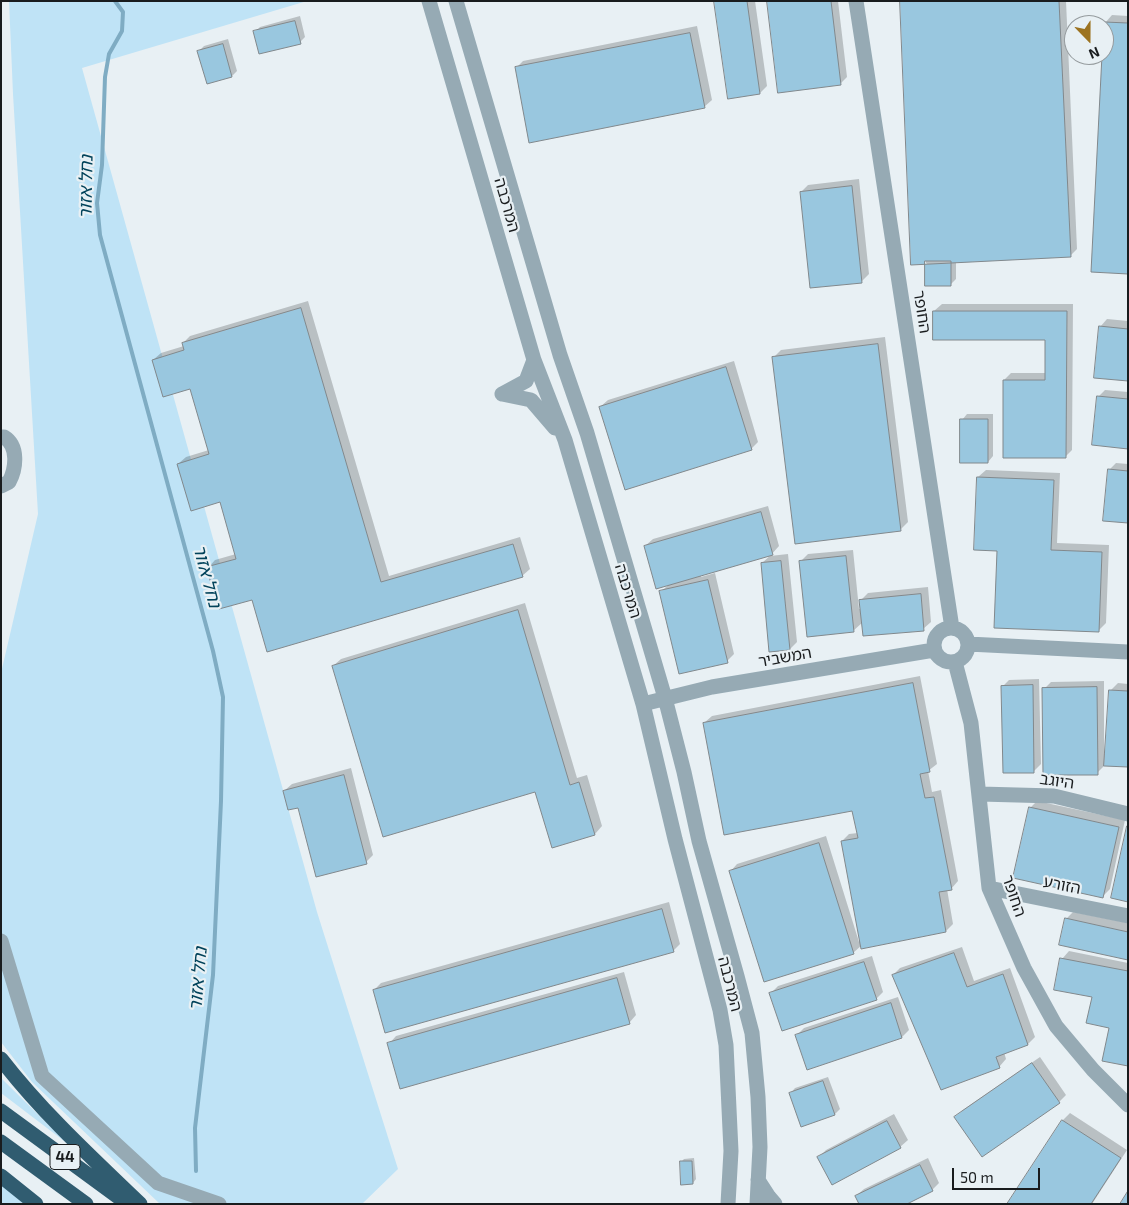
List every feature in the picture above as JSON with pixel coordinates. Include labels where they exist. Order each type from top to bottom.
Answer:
[{"type":"highway","points":[[1,1059],[18,1080],[60,1124],[140,1204]]},
{"type":"highway","name":"44","points":[[1,1111],[128,1204]]},
{"type":"highway","name":"44","points":[[1,1142],[86,1204]]},
{"type":"highway","points":[[1,1178],[36,1204]]},
{"type":"street","name":"המרכבה","points":[[429,1],[534,360],[565,440],[643,704],[675,839],[720,1010],[726,1045],[731,1151],[728,1204]]},
{"type":"street","name":"המרכבה","points":[[456,1],[560,356],[587,433],[665,698],[684,772],[698,841],[752,1033],[758,1097],[760,1147],[757,1204]]},
{"type":"street","name":"החופר","points":[[856,1],[952,628]]},
{"type":"street","points":[[534,360],[526,381],[502,394],[531,400],[565,440]]},
{"type":"street","points":[[1,437],[9,440],[12,445],[8,463],[9,482],[1,486]]},
{"type":"street","points":[[946,628],[952,628],[963,633],[968,644],[965,655],[955,662],[944,662],[934,650],[934,639],[937,634],[946,628]]},
{"type":"street","points":[[968,644],[1128,652]]},
{"type":"street","name":"המשביר","points":[[643,704],[721,686],[934,650]]},
{"type":"street","name":"החופר","points":[[955,662],[971,723],[989,888],[1024,968],[1056,1026],[1093,1070],[1128,1105]]},
{"type":"street","name":"היוגב","points":[[980,794],[1054,796],[1128,814]]},
{"type":"street","name":"הזורע","points":[[989,888],[1128,916]]},
{"type":"street","points":[[1,941],[42,1076],[158,1183],[219,1204]]},
{"type":"street","points":[[758,1180],[775,1204]]},
{"type":"shaded area","points":[[9,1],[307,1],[82,68],[317,912],[398,1169],[362,1204],[160,1204],[32,1082],[1,1042],[1,673],[38,514]]},
{"type":"shaded area","points":[[1,1078],[68,1144],[1,1093]]},
{"type":"shaded area","points":[[1,1179],[42,1204],[1,1204]]},
{"type":"building","points":[[714,1],[747,1],[760,94],[728,99]]},
{"type":"building","points":[[767,1],[831,1],[841,85],[778,93]]},
{"type":"building","points":[[900,1],[1059,1],[1071,257],[911,265]]},
{"type":"building","points":[[295,21],[301,44],[259,54],[253,31]]},
{"type":"building","points":[[1114,22],[1128,23],[1128,274],[1091,272],[1101,65],[1114,65]]},
{"type":"building","points":[[690,33],[705,108],[529,143],[515,67]]},
{"type":"building","points":[[223,44],[232,77],[207,84],[197,51]]},
{"type":"building","points":[[852,186],[862,283],[810,288],[800,192]]},
{"type":"building","points":[[925,261],[951,261],[951,286],[925,286]]},
{"type":"building","points":[[301,308],[381,582],[513,544],[523,577],[267,652],[252,600],[219,609],[206,567],[236,559],[220,502],[191,511],[177,464],[209,454],[190,389],[163,397],[152,360],[184,350],[182,343]]},
{"type":"building","points":[[933,311],[1067,311],[1066,458],[1003,458],[1003,380],[1045,380],[1045,340],[933,340]]},
{"type":"building","points":[[1099,326],[1128,329],[1128,381],[1094,378]]},
{"type":"building","points":[[878,344],[901,531],[795,544],[772,357]]},
{"type":"building","points":[[726,367],[752,450],[625,490],[599,407]]},
{"type":"building","points":[[1097,396],[1128,399],[1128,449],[1092,445]]},
{"type":"building","points":[[960,419],[988,419],[988,463],[960,463]]},
{"type":"building","points":[[1108,469],[1128,471],[1128,523],[1103,521]]},
{"type":"building","points":[[977,477],[1054,480],[1051,550],[1102,552],[1099,632],[994,628],[997,551],[974,550]]},
{"type":"building","points":[[761,512],[773,555],[656,589],[644,546]]},
{"type":"building","points":[[846,556],[854,632],[807,637],[799,561]]},
{"type":"building","points":[[781,561],[790,650],[769,652],[761,563]]},
{"type":"building","points":[[708,580],[728,663],[679,674],[659,591]]},
{"type":"building","points":[[921,594],[924,631],[863,636],[859,600]]},
{"type":"building","points":[[518,610],[570,785],[579,782],[595,835],[552,848],[535,792],[383,837],[332,666]]},
{"type":"building","points":[[913,683],[930,772],[920,774],[925,798],[934,797],[952,890],[939,892],[946,932],[861,949],[841,841],[858,838],[852,811],[724,835],[703,723]]},
{"type":"building","points":[[1033,685],[1034,773],[1003,773],[1001,686]]},
{"type":"building","points":[[1097,687],[1098,775],[1043,775],[1042,688]]},
{"type":"building","points":[[1109,690],[1128,691],[1128,767],[1104,766]]},
{"type":"building","points":[[344,775],[367,864],[316,877],[298,808],[288,810],[283,791]]},
{"type":"building","points":[[1029,807],[1119,827],[1103,898],[1013,878]]},
{"type":"building","points":[[1128,826],[1128,902],[1111,898]]},
{"type":"building","points":[[819,843],[854,954],[764,982],[729,871]]},
{"type":"building","points":[[662,909],[674,952],[385,1033],[373,990]]},
{"type":"building","points":[[1065,918],[1128,932],[1128,960],[1059,945]]},
{"type":"building","points":[[954,953],[967,987],[1003,974],[1028,1045],[996,1057],[1000,1068],[941,1090],[892,975]]},
{"type":"building","points":[[1060,958],[1128,971],[1128,1066],[1102,1061],[1109,1028],[1086,1023],[1092,997],[1054,990]]},
{"type":"building","points":[[864,962],[877,1000],[782,1031],[769,993]]},
{"type":"building","points":[[617,978],[630,1024],[400,1089],[387,1043]]},
{"type":"building","points":[[891,1003],[902,1038],[807,1070],[795,1035]]},
{"type":"building","points":[[1032,1063],[1060,1103],[982,1157],[954,1117]]},
{"type":"building","points":[[823,1081],[835,1115],[801,1127],[789,1093]]},
{"type":"building","points":[[1062,1120],[1121,1158],[1091,1204],[1007,1204]]},
{"type":"building","points":[[887,1121],[901,1148],[832,1185],[817,1157]]},
{"type":"building","points":[[680,1161],[692,1161],[693,1184],[681,1185]]},
{"type":"building","points":[[920,1165],[933,1191],[907,1204],[859,1204],[855,1196]]},
{"type":"building","points":[[1128,1191],[1128,1204],[1120,1204]]},
{"type":"waterway","name":"נחל אזור","points":[[115,1],[123,12],[122,31],[109,54],[105,77],[102,165],[97,203],[100,235],[213,651],[223,697],[221,801],[213,975],[195,1128],[196,1171]]}]
